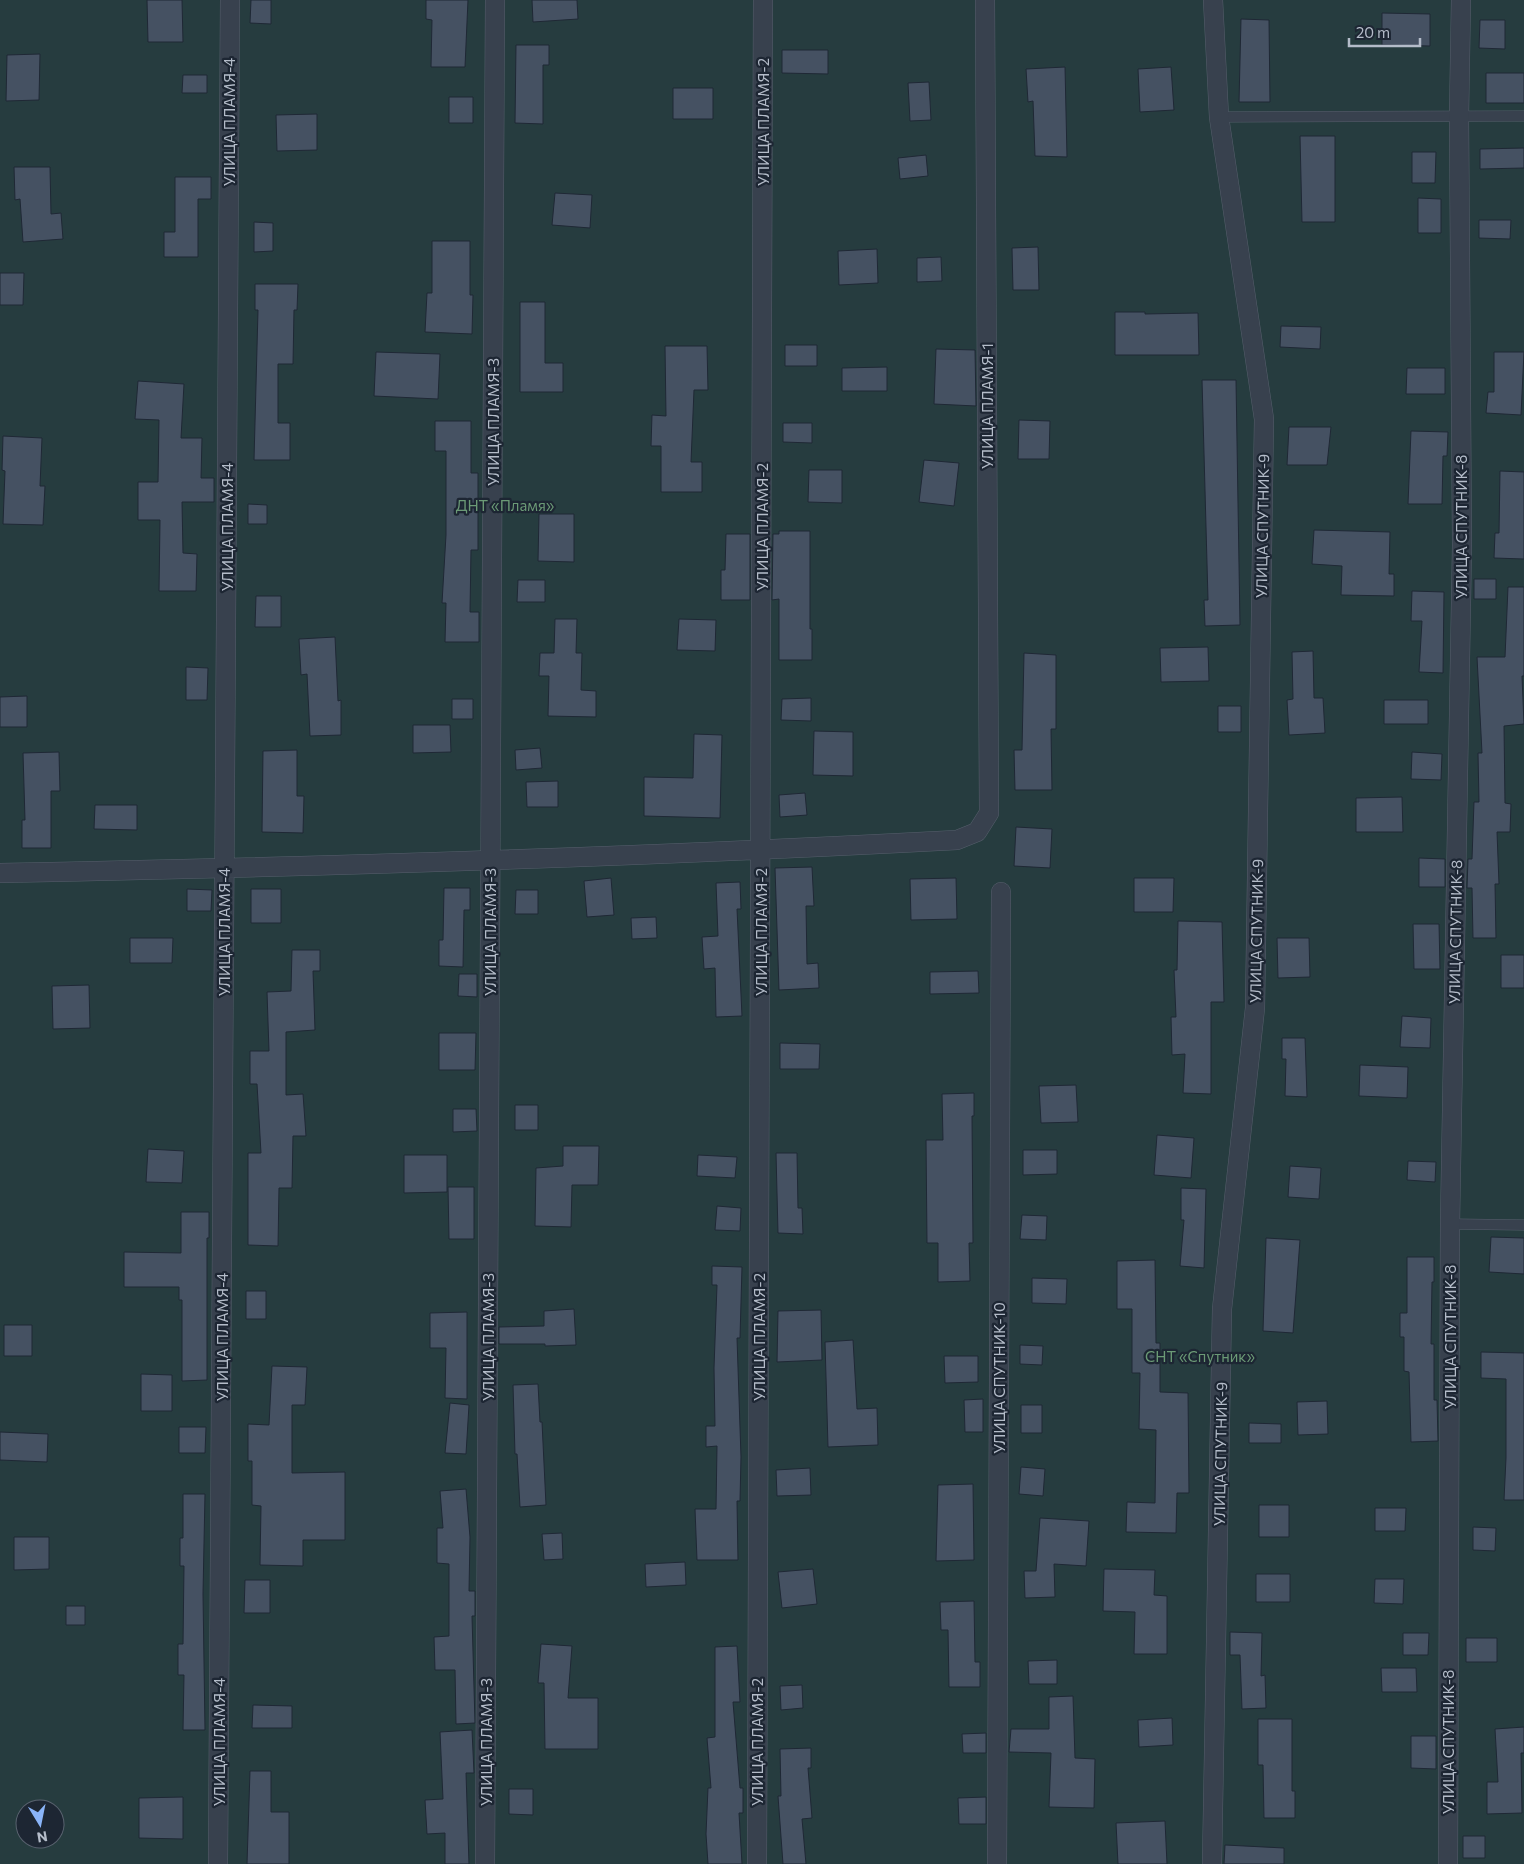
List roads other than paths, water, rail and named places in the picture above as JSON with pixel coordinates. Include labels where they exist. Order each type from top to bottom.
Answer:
[{"type":"street","name":"УЛИЦА ПЛАМЯ-4","points":[[218,1864],[230,0]]},
{"type":"street","name":"УЛИЦА ПЛАМЯ-3","points":[[485,1864],[496,0]]},
{"type":"street","name":"УЛИЦА ПЛАМЯ-2","points":[[757,1864],[763,0]]},
{"type":"street","name":"УЛИЦА ПЛАМЯ-1","points":[[761,851],[957,840],[977,832],[989,813],[985,0]]},
{"type":"street","name":"УЛИЦА СПУТНИК-9","points":[[1212,1864],[1222,1309],[1255,1008],[1264,419],[1218,118],[1213,0]]},
{"type":"street","name":"УЛИЦА СПУТНИК-8","points":[[1448,1864],[1450,1224],[1462,546],[1458,116],[1461,0]]},
{"type":"street","points":[[0,873],[225,869],[761,851]]},
{"type":"street","name":"УЛИЦА СПУТНИК-10","points":[[997,1864],[1001,892]]},
{"type":"lane","points":[[1218,118],[1524,116]]},
{"type":"lane","points":[[1450,1224],[1524,1225]]},
{"type":"park label","name":"ДНТ «Пламя»","points":[[505,505]]},
{"type":"park label","name":"СНТ «Спутник»","points":[[1200,1356]]}]
